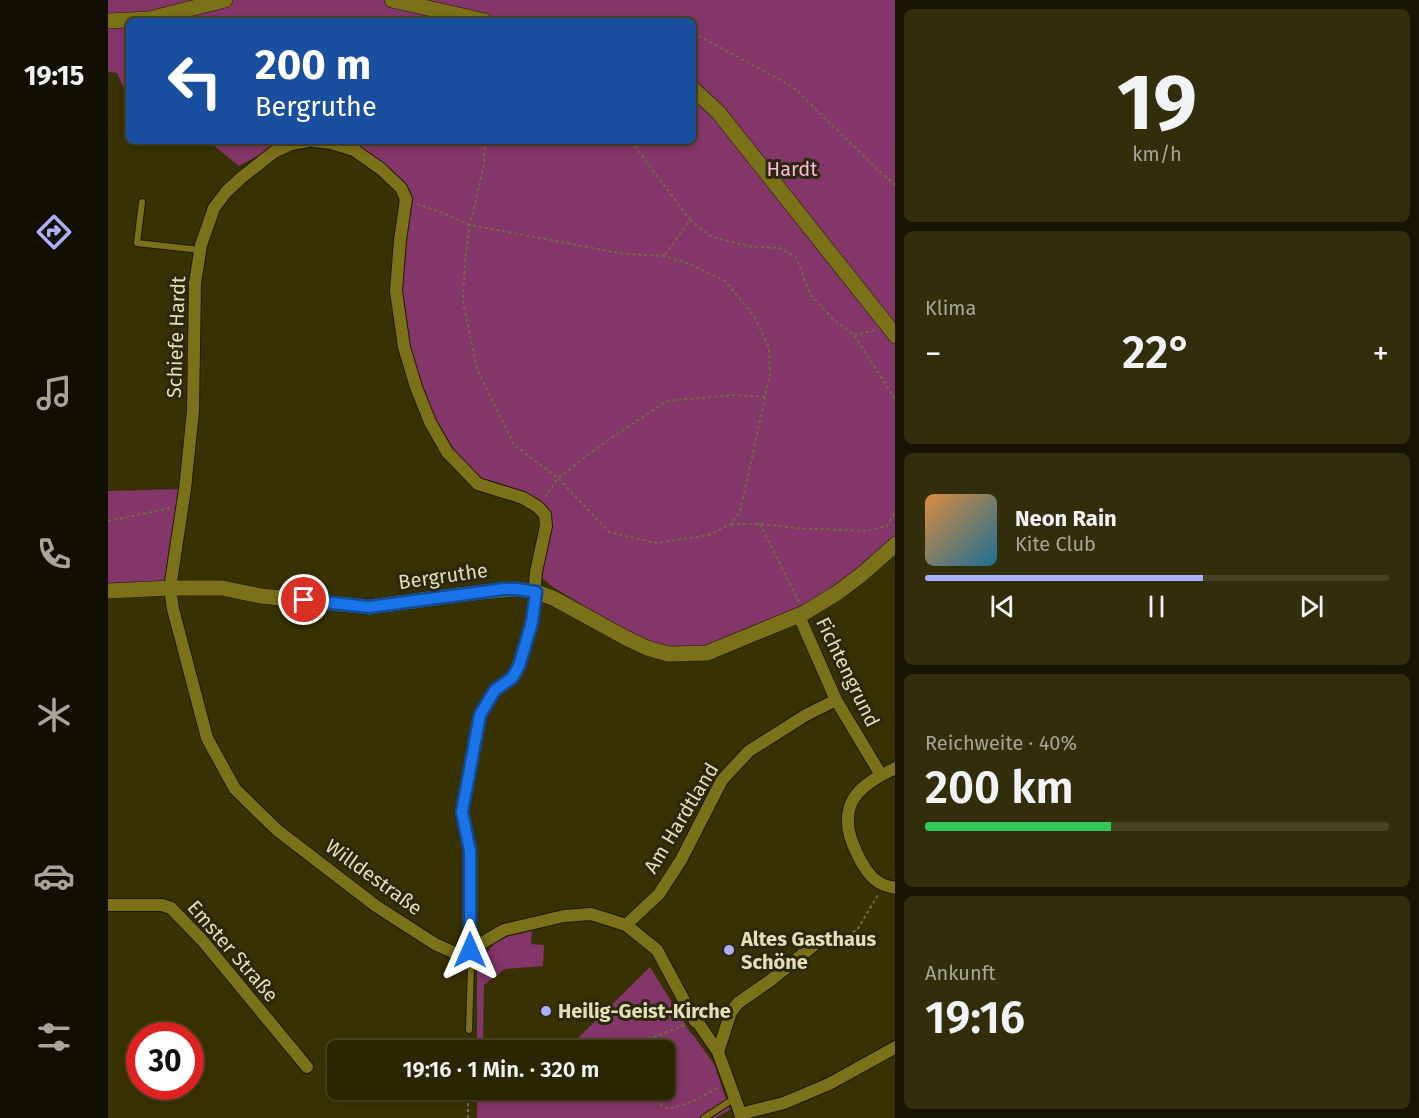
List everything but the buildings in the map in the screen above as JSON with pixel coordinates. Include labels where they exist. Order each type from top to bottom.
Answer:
[{"type":"street","points":[[152,18],[225,0]]},
{"type":"street","points":[[392,0],[472,18]]},
{"type":"street","points":[[108,21],[126,20]]},
{"type":"street","points":[[696,92],[718,112],[892,332]]},
{"type":"street","name":"Schiefe Hardt","points":[[170,588],[183,506],[193,411],[195,283],[206,227],[214,208],[226,192],[274,152],[291,144]]},
{"type":"street","points":[[334,144],[354,150],[381,169],[401,188],[406,200],[396,291],[404,347],[430,422],[447,452],[478,484],[523,498],[545,514],[546,526],[536,572],[532,622],[519,666],[512,678],[495,690],[480,715],[462,812],[470,851],[470,950]]},
{"type":"street","name":"Bergruthe","points":[[108,591],[222,588],[261,596],[369,607],[517,589],[553,598],[647,648],[668,654],[707,653],[801,614],[837,593],[895,546]]},
{"type":"street","name":"Willdestraße","points":[[170,588],[173,609],[207,738],[235,789],[277,830],[376,906],[435,944],[455,953],[470,950]]},
{"type":"street","name":"Fichtengrund","points":[[801,614],[836,700],[881,775]]},
{"type":"street","name":"Am Hardtland","points":[[626,925],[658,894],[681,860],[722,780],[749,750],[806,715],[836,700]]},
{"type":"street","points":[[890,886],[881,884],[866,871],[851,837],[848,822],[850,808],[861,789],[895,768]]},
{"type":"street","name":"Emster Straße","points":[[108,905],[162,905],[171,908],[202,940],[307,1067]]},
{"type":"street","points":[[470,950],[504,930],[564,916],[591,914],[626,925],[657,950],[695,1021],[718,1052],[741,1116],[784,1103],[829,1084],[895,1048]]},
{"type":"street","points":[[718,1052],[731,1012],[738,1003],[814,945]]},
{"type":"lane","points":[[142,202],[137,243],[200,250]]},
{"type":"lane","points":[[469,1030],[470,950]]},
{"type":"lane","points":[[704,1118],[735,1098]]},
{"type":"path","points":[[696,35],[793,87],[895,185]]},
{"type":"path","points":[[401,188],[414,204],[470,225],[625,254],[664,256],[690,264],[725,281],[754,316],[769,347],[770,374],[740,512],[730,524],[709,535],[656,543],[609,532],[558,478],[514,445],[477,369],[463,302],[465,258],[470,225],[484,164],[485,144]]},
{"type":"path","points":[[633,144],[690,220],[712,237],[753,247],[780,248],[796,256],[810,294],[831,318],[854,335],[895,398]]},
{"type":"path","points":[[664,256],[690,220]]},
{"type":"path","points":[[854,335],[892,332]]},
{"type":"path","points":[[538,507],[558,478],[605,442],[667,400],[732,395],[765,397]]},
{"type":"path","points":[[108,521],[183,506]]},
{"type":"path","points":[[730,524],[867,531],[887,526],[895,513]]},
{"type":"path","points":[[760,524],[801,614]]},
{"type":"path","points":[[814,945],[829,945],[857,930],[890,886]]},
{"type":"path","points":[[645,1040],[695,1021]]},
{"type":"path","points":[[655,1100],[669,1109],[696,1100],[728,1082]]},
{"type":"path","points":[[468,1100],[468,1118]]},
{"type":"green space","name":"Hardt","points":[[108,0],[895,0],[895,536],[870,562],[844,582],[772,621],[705,648],[655,647],[543,579],[539,574],[550,518],[472,473],[457,455],[419,383],[403,314],[402,286],[408,190],[353,144],[696,144],[696,18],[126,18],[126,92],[117,73],[108,72]]},
{"type":"green space","points":[[212,144],[284,144],[263,153],[239,166]]},
{"type":"green space","points":[[182,489],[170,588],[108,584],[108,491]]},
{"type":"green space","points":[[532,931],[531,944],[544,945],[543,966],[505,969],[484,985],[483,1040],[477,1040],[477,964],[495,943],[509,936]]},
{"type":"green space","points":[[650,967],[690,1032],[714,1064],[730,1110],[715,1118],[477,1118],[477,1100],[675,1100],[675,1040],[576,1040]]},
{"type":"place","name":"Altes Gasthaus Schöne","points":[[729,950]]},
{"type":"place","name":"Heilig-Geist-Kirche","points":[[546,1011]]},
{"type":"route","points":[[304,600],[369,607],[504,589],[536,592],[532,622],[519,666],[512,678],[495,690],[480,715],[462,812],[470,851],[470,950]]}]
